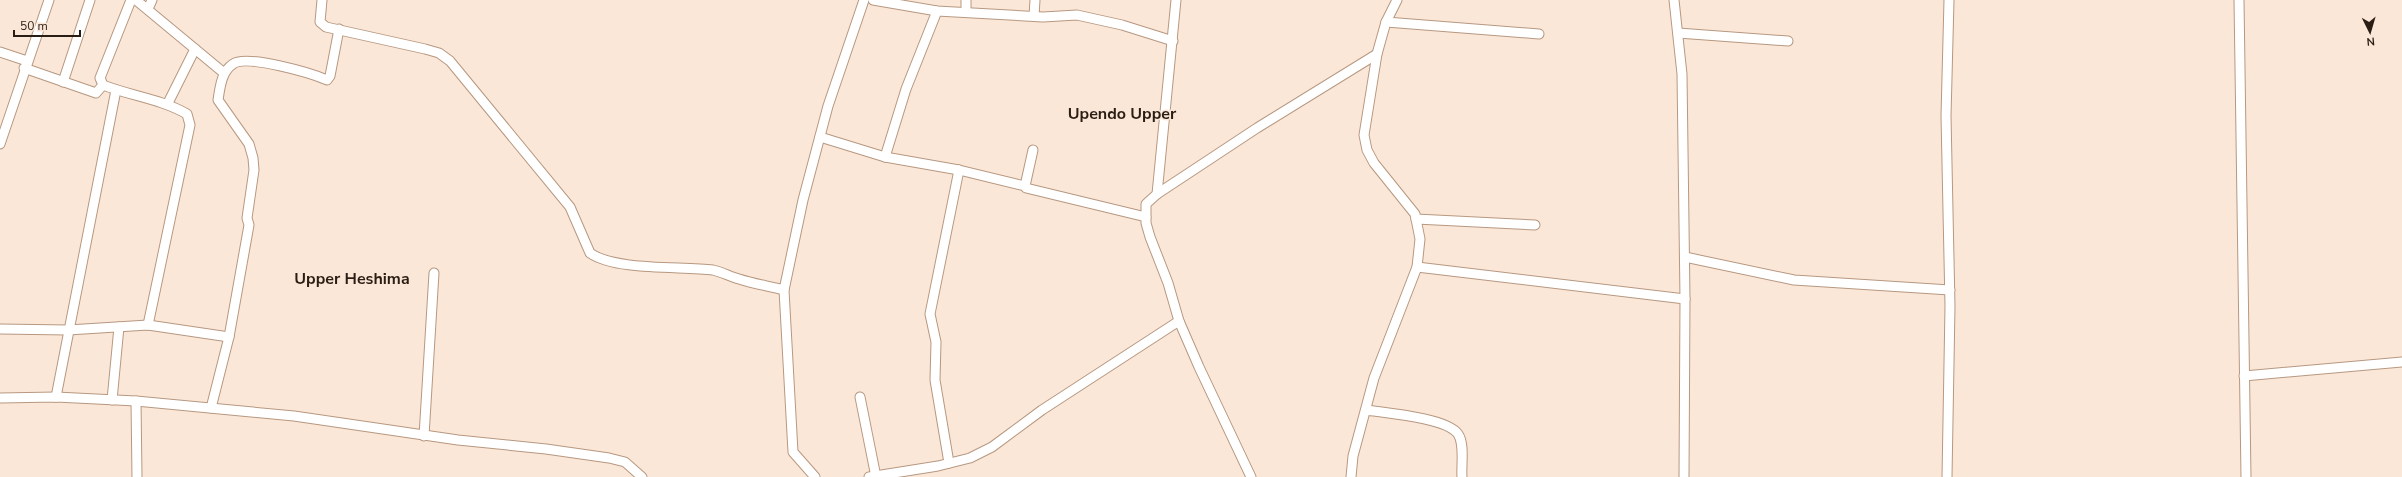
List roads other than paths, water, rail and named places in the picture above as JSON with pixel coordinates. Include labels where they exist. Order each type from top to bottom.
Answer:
[{"type":"street","points":[[0,144],[49,0]]},
{"type":"street","points":[[63,82],[90,0]]},
{"type":"street","points":[[131,0],[100,78],[103,85],[116,90],[168,103],[187,114],[190,125],[148,325]]},
{"type":"street","points":[[136,0],[224,73]]},
{"type":"street","points":[[148,9],[152,0]]},
{"type":"street","points":[[322,0],[320,16],[321,25],[425,49],[439,53],[450,61],[570,207],[590,253],[596,257],[606,261],[663,268],[714,270],[740,280],[784,290]]},
{"type":"street","points":[[816,477],[793,452],[784,290],[803,200],[820,136],[864,0]]},
{"type":"street","points":[[873,0],[937,11],[1034,16],[1077,15],[1122,25],[1173,42]]},
{"type":"street","points":[[966,0],[966,12]]},
{"type":"street","points":[[1034,16],[1035,0]]},
{"type":"street","points":[[1157,194],[1166,83],[1173,42],[1176,0]]},
{"type":"street","points":[[1351,477],[1353,456],[1374,378],[1417,267],[1420,239],[1415,214],[1374,163],[1367,150],[1364,135],[1377,54],[1386,22],[1397,0]]},
{"type":"street","points":[[1674,0],[1682,74],[1686,299],[1684,477]]},
{"type":"street","points":[[1947,477],[1950,290],[1946,116],[1949,0]]},
{"type":"street","points":[[2239,0],[2246,477]]},
{"type":"street","points":[[885,157],[906,89],[937,11]]},
{"type":"street","points":[[1386,22],[1539,34]]},
{"type":"street","points":[[211,408],[229,337],[249,226],[247,218],[254,170],[249,144],[218,100],[224,73],[232,64],[247,61],[272,65],[327,80],[330,76],[339,29]]},
{"type":"street","points":[[1678,34],[1788,41]]},
{"type":"street","points":[[168,103],[195,49]]},
{"type":"street","points":[[0,52],[63,82],[96,93],[103,85]]},
{"type":"street","points":[[1251,477],[1179,321],[1168,283],[1150,237],[1146,217],[1146,204],[1157,194],[1257,128],[1377,54]]},
{"type":"street","points":[[56,397],[116,90]]},
{"type":"street","points":[[820,136],[885,157],[959,170],[1146,217]]},
{"type":"street","points":[[1025,186],[1033,150]]},
{"type":"street","points":[[949,463],[935,380],[936,342],[930,314],[959,170]]},
{"type":"street","points":[[1416,219],[1535,225]]},
{"type":"street","points":[[1685,257],[1794,280],[1950,290]]},
{"type":"street","points":[[1417,267],[1686,299]]},
{"type":"street","points":[[424,436],[434,273]]},
{"type":"street","points":[[860,397],[873,476],[970,458],[992,447],[1042,410],[1179,321]]},
{"type":"street","points":[[0,329],[68,330],[148,325],[229,337]]},
{"type":"street","points":[[112,400],[119,327]]},
{"type":"street","points":[[2244,376],[2402,362]]},
{"type":"street","points":[[0,398],[56,397],[136,401],[294,416],[424,436],[546,449],[614,459],[625,462],[642,477]]},
{"type":"street","points":[[136,401],[137,477]]},
{"type":"street","points":[[1366,410],[1447,426],[1458,434],[1461,444],[1462,477]]},
{"type":"district","name":"Upendo Upper","points":[[1122,114]]},
{"type":"district","name":"Upper Heshima","points":[[352,279]]}]
